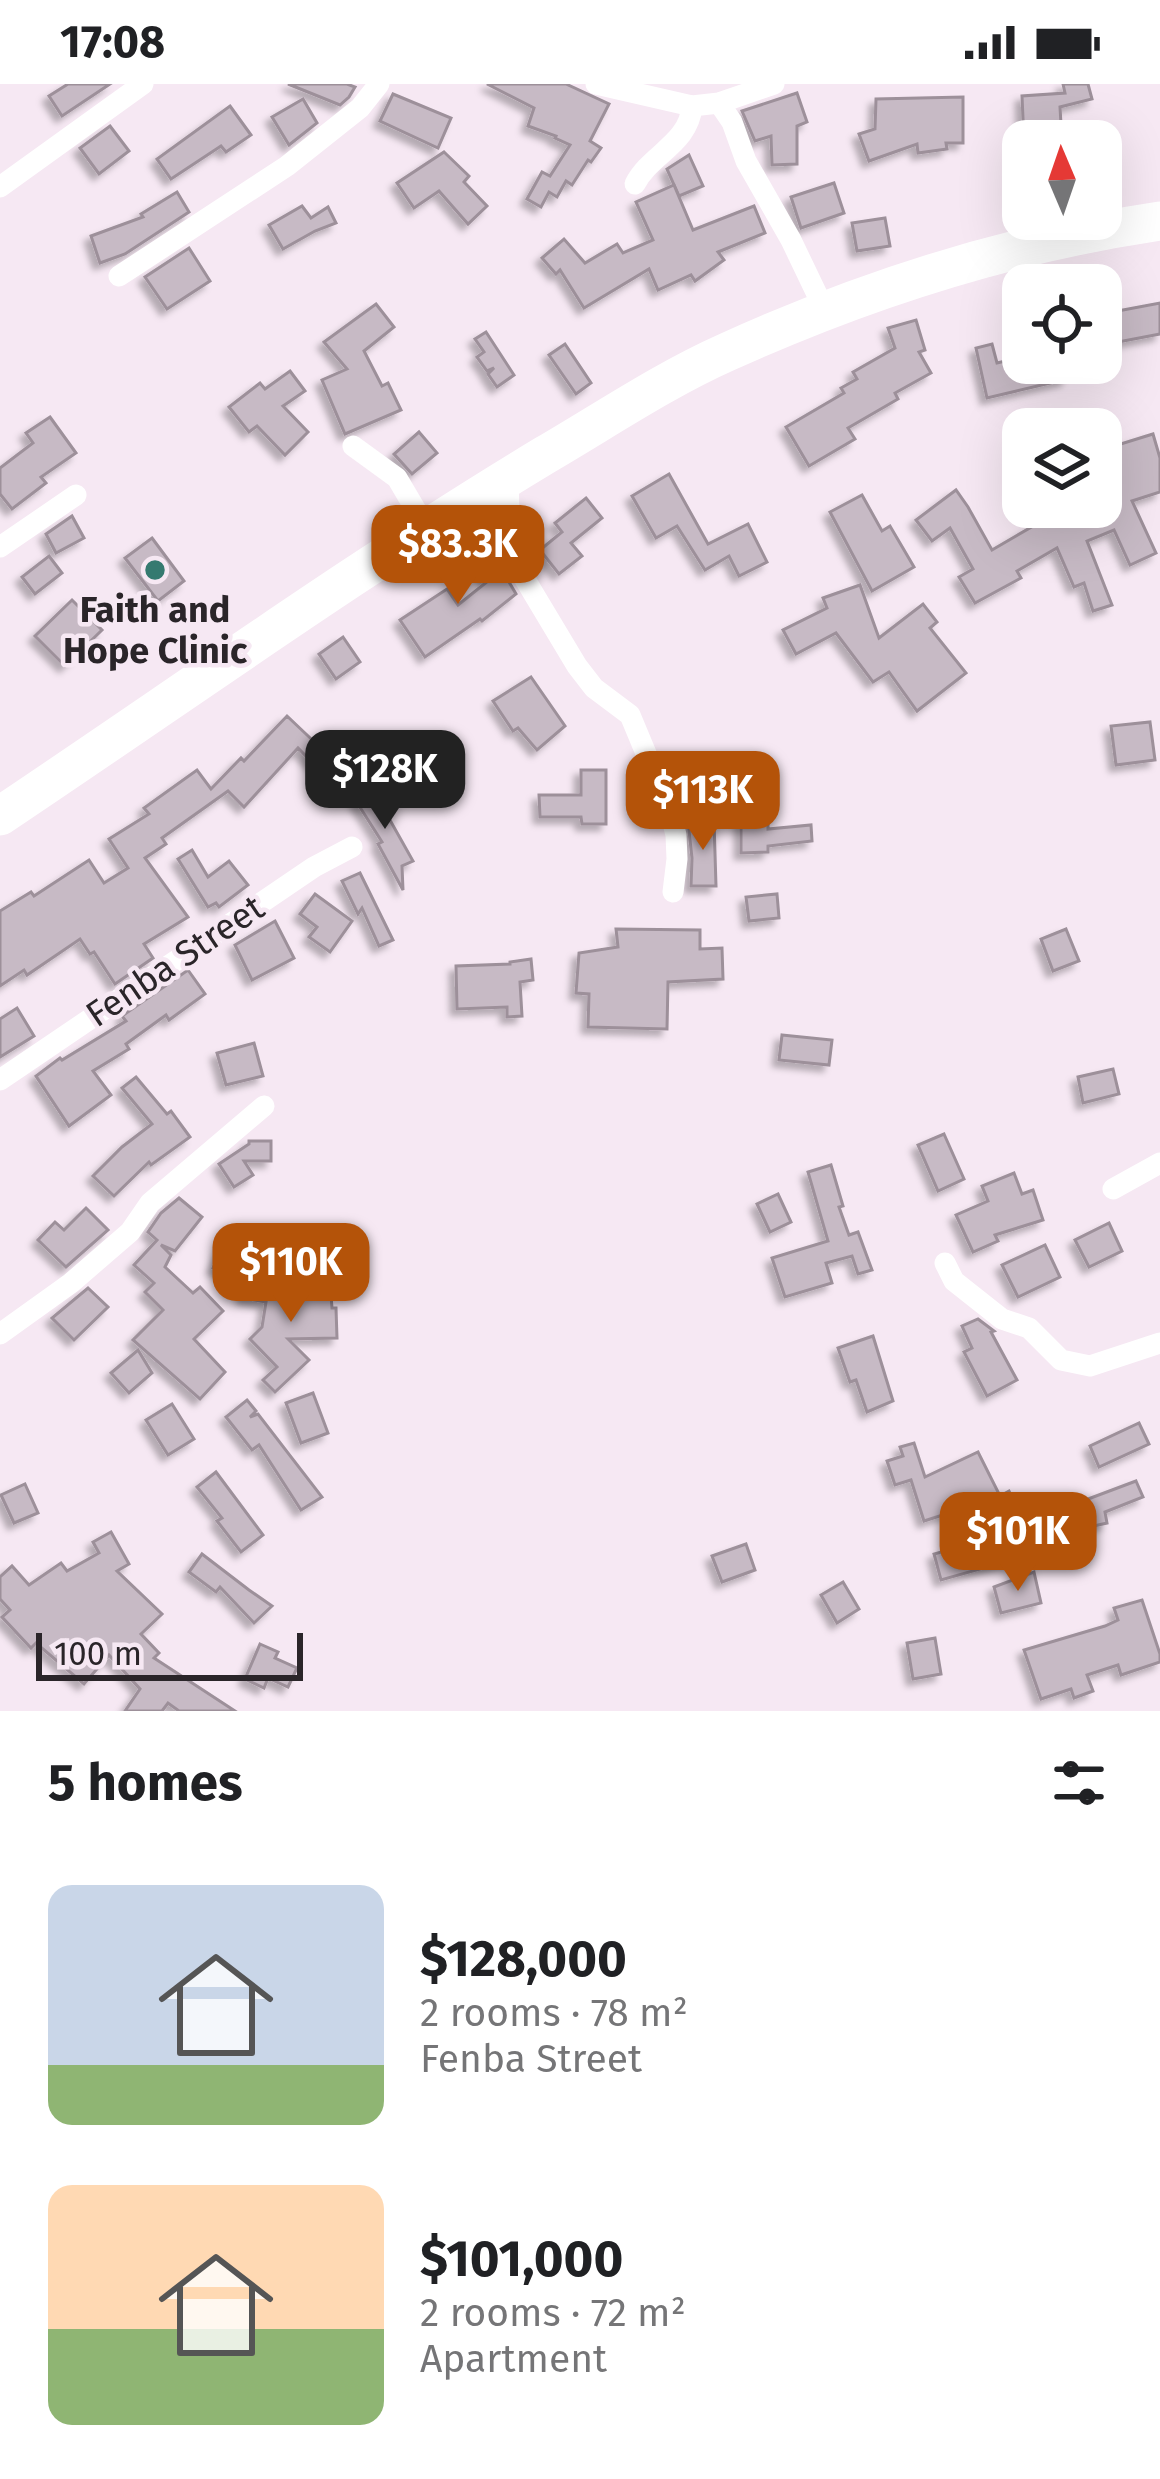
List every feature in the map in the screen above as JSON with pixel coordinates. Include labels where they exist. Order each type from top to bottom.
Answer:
[{"type":"highway","points":[[0,816],[427,529],[723,353],[861,297],[980,260],[1160,221]]},
{"type":"street","points":[[0,187],[142,84]]},
{"type":"street","points":[[119,276],[287,166],[360,108],[379,84]]},
{"type":"street","points":[[596,84],[692,106],[718,103],[774,84]]},
{"type":"street","points":[[718,103],[732,122],[746,160],[825,311]]},
{"type":"street","points":[[635,184],[642,170],[671,148],[692,106]]},
{"type":"street","points":[[352,446],[397,478],[427,529]]},
{"type":"street","points":[[508,478],[508,551],[577,666],[594,688],[630,716],[670,812],[676,847],[673,892]]},
{"type":"street","points":[[0,547],[76,495]]},
{"type":"street","name":"Fenba Street","points":[[0,1080],[314,866],[352,847]]},
{"type":"street","points":[[0,1334],[86,1270],[130,1232],[150,1203],[264,1106]]},
{"type":"street","points":[[1113,1190],[1160,1163]]},
{"type":"street","points":[[945,1263],[954,1281],[1002,1319],[1029,1328],[1061,1360],[1090,1366],[1160,1343]]},
{"type":"building","points":[[68,84],[110,84],[62,116],[49,96]]},
{"type":"building","points":[[288,84],[347,84],[355,87],[340,105]]},
{"type":"building","points":[[487,84],[566,84],[609,104],[590,141],[601,148],[572,185],[566,181],[557,197],[549,192],[541,207],[527,199],[542,172],[550,176],[570,145],[528,126],[534,108]]},
{"type":"building","points":[[1063,84],[1088,84],[1092,99],[1060,107],[1061,120],[1023,120],[1022,96],[1065,93]]},
{"type":"building","points":[[797,93],[807,122],[797,126],[797,164],[772,165],[771,136],[755,141],[742,111]]},
{"type":"building","points":[[393,94],[451,118],[438,148],[380,121]]},
{"type":"building","points":[[963,97],[963,143],[946,143],[947,149],[918,153],[917,144],[869,161],[859,134],[875,129],[876,99]]},
{"type":"building","points":[[303,99],[317,123],[289,145],[272,117]]},
{"type":"building","points":[[230,106],[251,135],[226,152],[221,146],[171,179],[157,159]]},
{"type":"building","points":[[110,126],[129,151],[99,174],[80,148]]},
{"type":"building","points":[[444,152],[469,176],[464,182],[487,206],[468,224],[439,191],[414,208],[397,183]]},
{"type":"building","points":[[689,155],[703,186],[679,196],[667,169]]},
{"type":"building","points":[[834,183],[844,213],[801,228],[791,197]]},
{"type":"building","points":[[674,185],[693,230],[754,206],[765,233],[718,252],[724,260],[695,281],[691,275],[658,290],[649,269],[584,308],[560,270],[556,274],[542,258],[564,239],[585,263],[617,244],[623,253],[653,240],[636,202]]},
{"type":"building","points":[[177,192],[189,212],[125,254],[100,263],[91,236],[143,217],[141,214]]},
{"type":"building","points":[[302,206],[311,218],[328,207],[336,223],[283,249],[269,225]]},
{"type":"building","points":[[885,218],[890,246],[857,251],[852,223]]},
{"type":"building","points":[[189,248],[210,281],[167,309],[145,277]]},
{"type":"building","points":[[1160,303],[1160,334],[1122,341],[1122,310]]},
{"type":"building","points":[[376,304],[394,327],[364,351],[401,410],[345,434],[322,380],[347,369],[324,342]]},
{"type":"building","points":[[916,320],[925,350],[919,352],[931,373],[848,428],[855,439],[809,466],[786,427],[844,393],[841,388],[857,379],[853,372],[895,348],[888,328]]},
{"type":"building","points":[[486,332],[514,375],[497,387],[488,374],[494,368],[487,371],[477,357],[484,352],[475,339]]},
{"type":"building","points":[[565,344],[591,383],[576,394],[549,355]]},
{"type":"building","points":[[992,344],[997,363],[1002,362],[1002,384],[1046,384],[987,398],[976,348]]},
{"type":"building","points":[[290,371],[305,391],[283,406],[308,432],[285,455],[257,426],[249,432],[229,407],[260,383],[265,389]]},
{"type":"building","points":[[50,417],[76,453],[41,477],[46,483],[12,509],[0,494],[0,468],[33,443],[26,433]]},
{"type":"building","points":[[419,432],[437,453],[412,474],[394,454]]},
{"type":"building","points":[[1153,434],[1160,458],[1160,492],[1132,501],[1156,553],[1130,565],[1114,530],[1087,541],[1112,605],[1093,611],[1084,583],[1074,587],[1057,548],[1017,571],[1021,578],[975,603],[959,577],[973,569],[950,528],[932,541],[916,520],[956,490],[992,550],[1030,528],[1122,528],[1122,444]]},
{"type":"building","points":[[669,474],[708,544],[748,524],[767,562],[739,576],[729,556],[705,570],[677,526],[656,538],[632,496]]},
{"type":"building","points":[[862,495],[882,531],[890,526],[914,567],[872,591],[830,512]]},
{"type":"building","points":[[586,498],[602,518],[571,543],[582,556],[559,574],[540,550],[562,532],[555,523]]},
{"type":"building","points":[[72,516],[84,538],[56,553],[46,534]]},
{"type":"building","name":"Faith and Hope Clinic","points":[[152,538],[184,581],[158,601],[125,558]]},
{"type":"building","points":[[473,542],[502,570],[516,594],[425,657],[400,620],[447,589],[458,605],[488,581],[462,551]]},
{"type":"building","points":[[49,556],[62,573],[35,594],[22,577]]},
{"type":"building","points":[[860,585],[879,638],[923,604],[937,622],[930,628],[966,673],[917,711],[889,672],[873,682],[836,633],[796,654],[783,630],[827,608],[823,598]]},
{"type":"building","points":[[72,600],[102,630],[65,666],[35,636]]},
{"type":"building","points":[[343,637],[360,662],[336,679],[319,654]]},
{"type":"building","points":[[531,677],[565,726],[537,750],[518,728],[513,731],[493,701]]},
{"type":"building","points":[[287,716],[326,753],[336,743],[357,765],[335,786],[298,748],[244,807],[228,791],[162,838],[166,844],[145,858],[188,917],[144,944],[153,958],[115,984],[80,939],[27,975],[24,970],[0,986],[0,911],[31,892],[34,896],[89,860],[104,883],[128,868],[109,839],[149,814],[144,808],[197,770],[211,789]]},
{"type":"building","points":[[1150,722],[1155,760],[1116,765],[1111,726]]},
{"type":"building","points":[[581,770],[606,770],[606,824],[582,824],[581,817],[540,817],[539,795],[581,795]]},
{"type":"building","points":[[377,788],[413,861],[402,866],[403,890],[378,844],[382,842],[356,801]]},
{"type":"building","points":[[741,820],[768,820],[768,829],[811,825],[812,841],[741,853]]},
{"type":"building","points":[[714,821],[716,886],[691,886],[688,822]]},
{"type":"building","points":[[192,850],[208,877],[229,861],[248,885],[219,907],[216,903],[208,907],[178,859]]},
{"type":"building","points":[[360,873],[393,940],[379,946],[362,908],[358,914],[342,881]]},
{"type":"building","points":[[315,894],[352,921],[330,952],[309,937],[317,927],[300,914]]},
{"type":"building","points":[[777,894],[779,918],[749,921],[746,897]]},
{"type":"building","points":[[275,921],[294,958],[252,980],[235,945]]},
{"type":"building","points":[[616,929],[700,930],[700,949],[722,948],[723,979],[668,982],[667,1029],[588,1027],[589,994],[576,993],[579,953],[618,947]]},
{"type":"building","points":[[1066,929],[1079,961],[1053,971],[1041,939]]},
{"type":"building","points":[[531,959],[533,980],[520,982],[522,1016],[507,1017],[507,1007],[457,1009],[456,966]]},
{"type":"building","points":[[188,970],[205,994],[169,1020],[166,1015],[126,1044],[129,1049],[93,1071],[111,1095],[69,1126],[36,1076],[126,1021],[122,1016]]},
{"type":"building","points":[[17,1008],[34,1036],[0,1057],[0,1019]]},
{"type":"building","points":[[782,1035],[832,1040],[829,1065],[779,1060]]},
{"type":"building","points":[[254,1043],[263,1076],[226,1085],[217,1053]]},
{"type":"building","points":[[1113,1069],[1119,1094],[1083,1103],[1078,1077]]},
{"type":"building","points":[[136,1077],[190,1137],[151,1165],[149,1162],[114,1196],[93,1176],[152,1124],[122,1088]]},
{"type":"building","points":[[944,1134],[964,1179],[938,1191],[918,1145]]},
{"type":"building","points":[[249,1141],[271,1141],[271,1161],[244,1161],[253,1175],[234,1187],[219,1164]]},
{"type":"building","points":[[831,1165],[849,1235],[858,1232],[872,1270],[858,1274],[852,1256],[826,1263],[832,1283],[785,1297],[772,1258],[828,1241],[808,1172]]},
{"type":"building","points":[[1014,1173],[1022,1194],[1033,1190],[1043,1220],[995,1235],[998,1241],[973,1252],[956,1215],[988,1201],[982,1186]]},
{"type":"building","points":[[778,1194],[791,1222],[770,1232],[757,1204]]},
{"type":"building","points":[[179,1198],[202,1217],[175,1251],[161,1245],[171,1255],[165,1267],[193,1293],[200,1287],[223,1311],[194,1339],[225,1372],[200,1399],[133,1340],[163,1310],[145,1292],[154,1283],[134,1265],[157,1240],[148,1232]]},
{"type":"building","points":[[86,1208],[108,1230],[66,1267],[38,1240],[55,1222],[64,1230]]},
{"type":"building","points":[[1109,1223],[1122,1251],[1089,1267],[1075,1240]]},
{"type":"building","points":[[228,1234],[252,1245],[237,1278],[213,1268]]},
{"type":"building","points":[[1045,1245],[1060,1277],[1018,1297],[1002,1265]]},
{"type":"building","points":[[245,1283],[306,1293],[305,1284],[330,1283],[337,1338],[288,1339],[309,1360],[275,1392],[263,1380],[277,1367],[250,1339],[262,1327],[266,1302],[243,1298]]},
{"type":"building","points":[[88,1288],[108,1307],[74,1340],[52,1318]]},
{"type":"building","points":[[978,1319],[994,1331],[1017,1380],[987,1396],[964,1352],[972,1348],[962,1326]]},
{"type":"building","points":[[873,1336],[893,1401],[867,1412],[838,1348]]},
{"type":"building","points":[[138,1350],[152,1373],[129,1393],[111,1373]]},
{"type":"building","points":[[313,1393],[328,1433],[301,1443],[286,1403]]},
{"type":"building","points":[[247,1400],[256,1411],[250,1417],[258,1414],[322,1497],[301,1510],[259,1445],[252,1450],[226,1417]]},
{"type":"building","points":[[172,1404],[194,1439],[168,1455],[146,1420]]},
{"type":"building","points":[[1139,1423],[1149,1444],[1099,1467],[1090,1446]]},
{"type":"building","points":[[914,1443],[925,1477],[978,1452],[1000,1496],[1009,1491],[1037,1550],[941,1580],[934,1554],[970,1544],[955,1511],[924,1521],[911,1480],[895,1485],[887,1461],[903,1456],[900,1447]]},
{"type":"building","points":[[216,1472],[263,1535],[241,1552],[197,1487]]},
{"type":"building","points":[[1136,1481],[1143,1497],[1105,1512],[1107,1523],[1085,1528],[1080,1502]]},
{"type":"building","points":[[25,1484],[38,1513],[14,1523],[1,1495]]},
{"type":"building","points":[[111,1532],[129,1564],[117,1571],[162,1614],[141,1634],[159,1653],[154,1658],[235,1711],[179,1711],[168,1703],[162,1711],[125,1711],[140,1689],[109,1655],[84,1684],[36,1643],[31,1648],[2,1617],[10,1610],[0,1599],[0,1577],[12,1566],[29,1585],[61,1563],[67,1571],[99,1553],[93,1542]]},
{"type":"building","points":[[746,1544],[755,1570],[722,1582],[712,1556]]},
{"type":"building","points":[[202,1554],[272,1606],[254,1623],[220,1587],[216,1592],[189,1572]]},
{"type":"building","points":[[1034,1572],[1041,1603],[1001,1613],[994,1587]]},
{"type":"building","points":[[843,1582],[859,1609],[837,1623],[821,1595]]},
{"type":"building","points":[[1142,1600],[1160,1662],[1121,1675],[1118,1665],[1087,1675],[1093,1691],[1074,1698],[1071,1689],[1041,1699],[1024,1650],[1105,1626],[1118,1620],[1114,1608]]},
{"type":"building","points":[[935,1638],[941,1674],[913,1679],[907,1643]]},
{"type":"building","points":[[260,1644],[297,1668],[288,1687],[268,1678],[264,1688],[245,1679]]},
{"type":"place","name":"Faith and Hope Clinic","points":[[155,570]]}]
